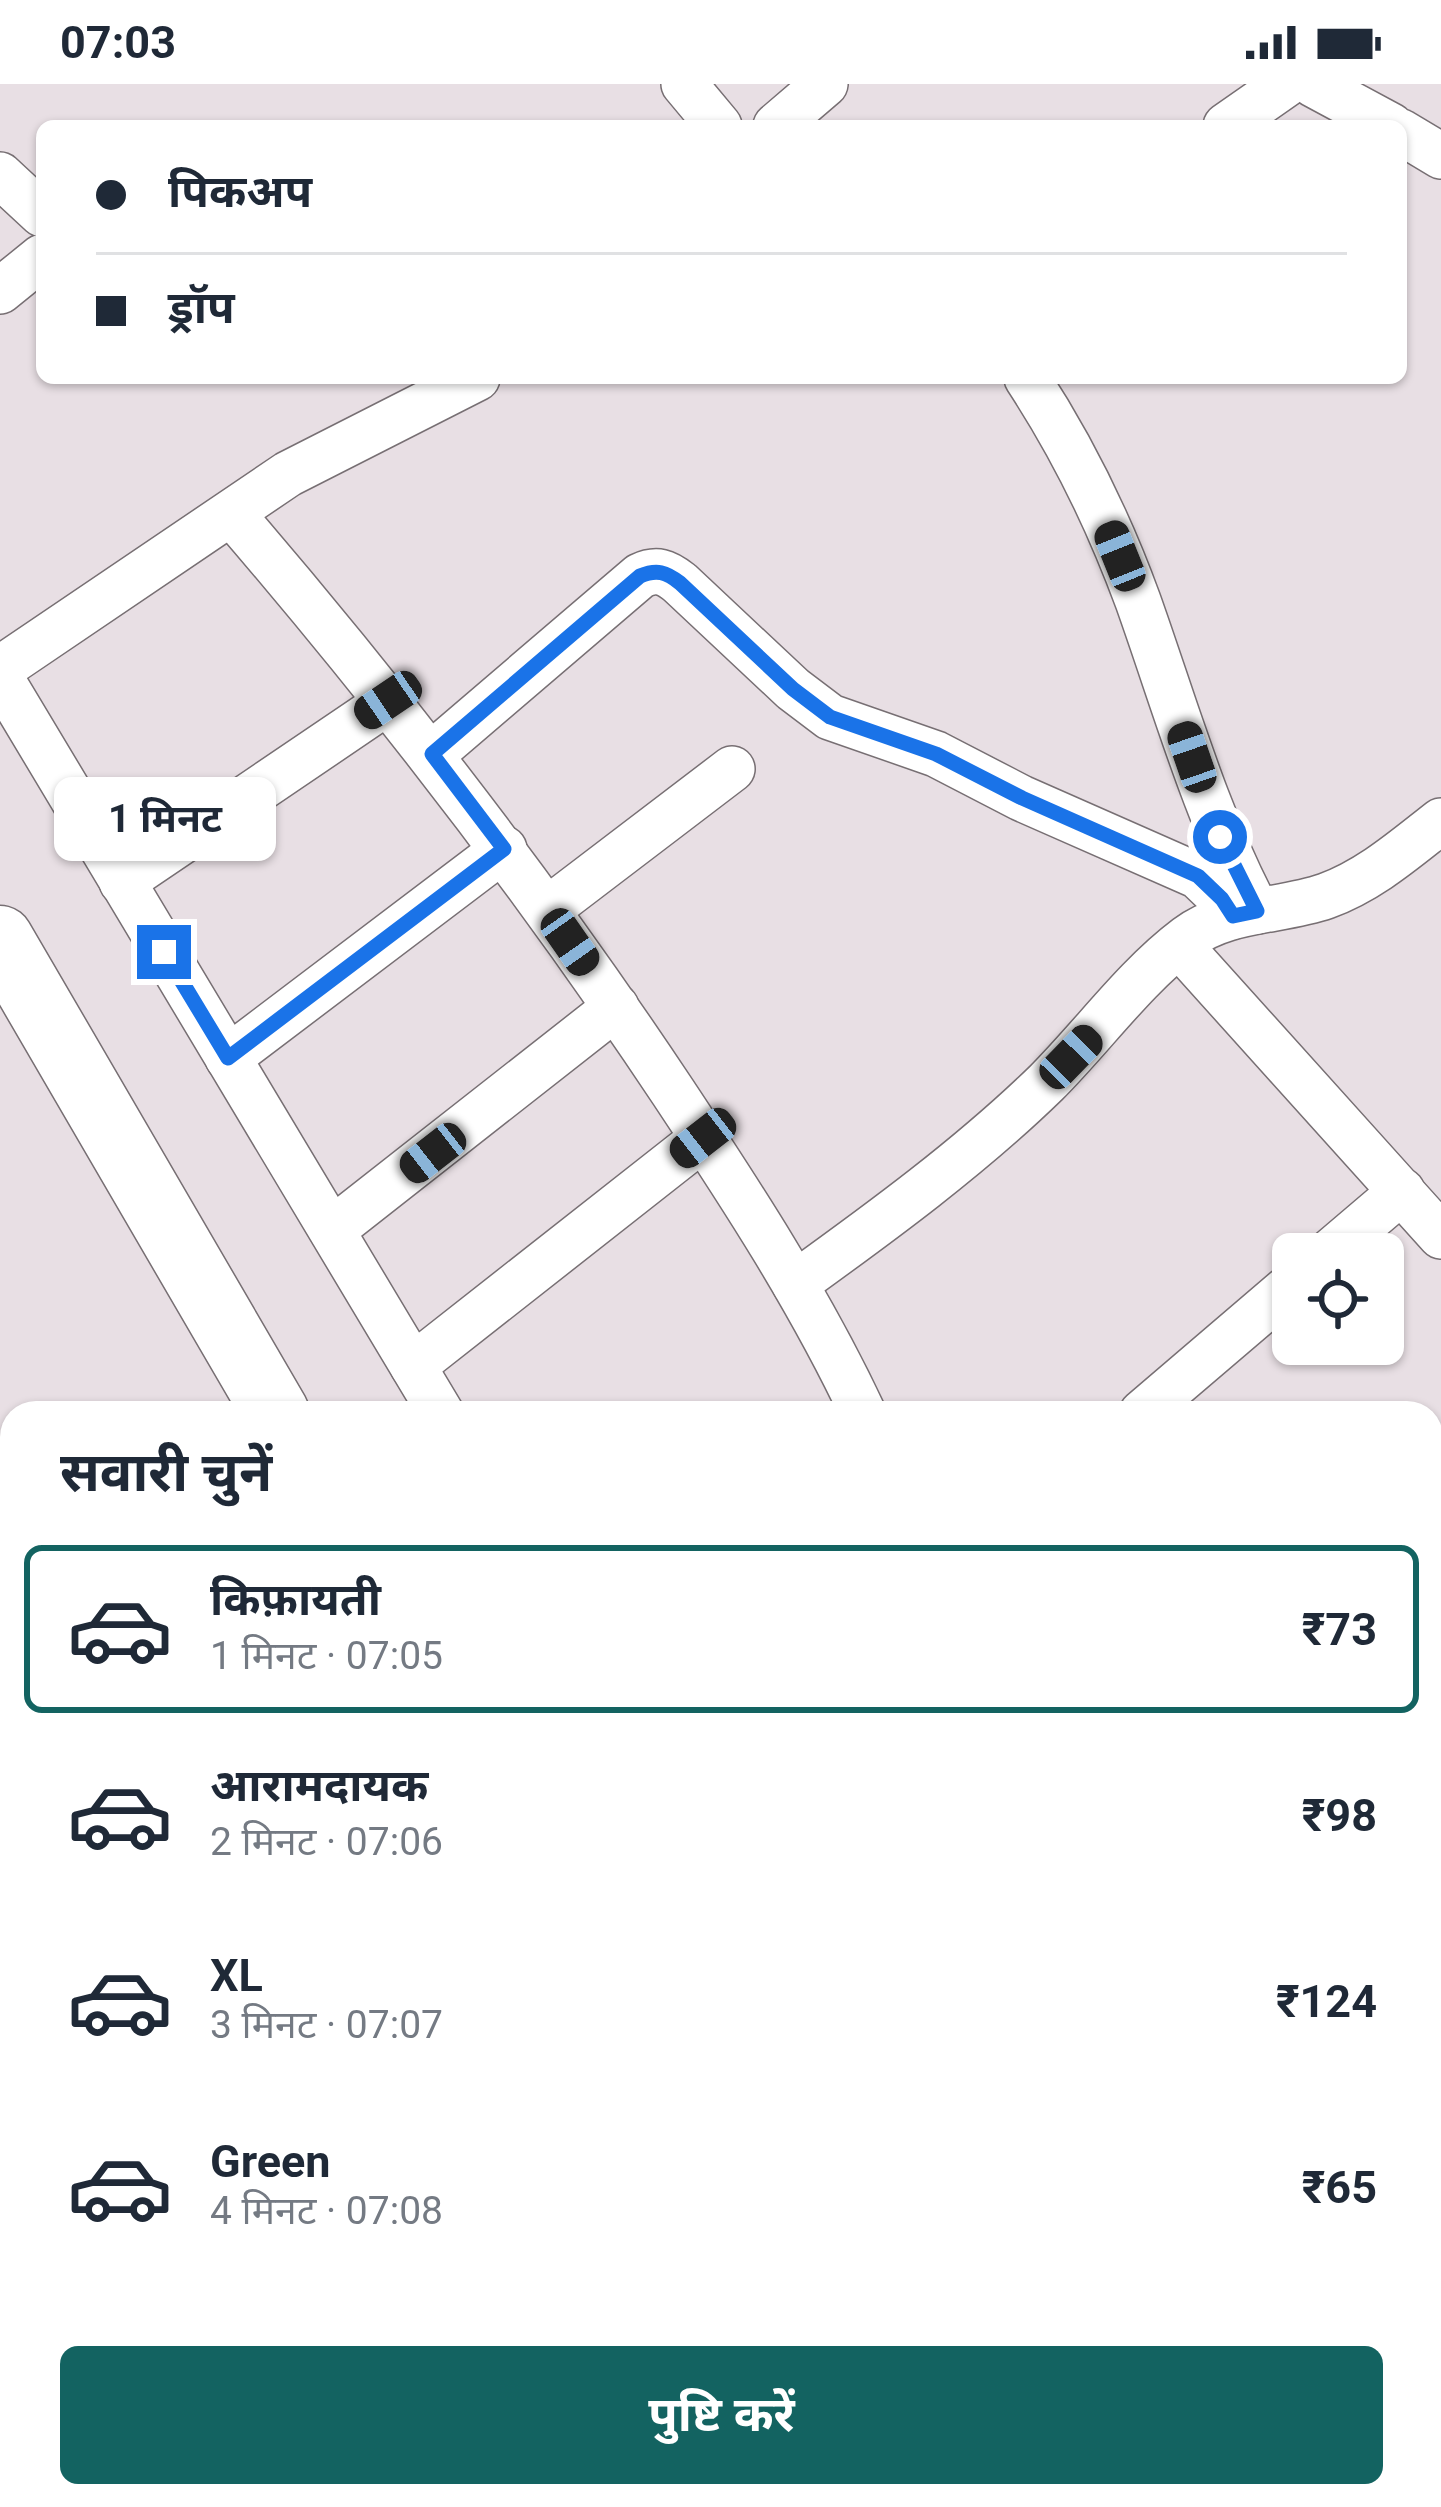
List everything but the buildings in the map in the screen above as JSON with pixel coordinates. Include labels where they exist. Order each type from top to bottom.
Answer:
[{"type":"street","points":[[684,84],[714,120]]},
{"type":"street","points":[[1313,84],[1380,120]]},
{"type":"street","points":[[1407,136],[1441,156]]},
{"type":"street","points":[[0,175],[36,208]]},
{"type":"street","points":[[0,291],[36,262]]},
{"type":"street","points":[[434,1401],[0,673],[288,474],[464,384]]},
{"type":"street","points":[[1032,384],[1104,517],[1136,596],[1245,913]]},
{"type":"street","points":[[232,514],[432,754],[616,1007],[795,1284],[856,1401]]},
{"type":"street","points":[[432,754],[640,576],[652,571],[667,573],[830,717],[936,754],[1198,876],[1245,913]]},
{"type":"street","points":[[122,882],[388,700]]},
{"type":"street","points":[[547,910],[732,769]]},
{"type":"street","points":[[795,1284],[863,1235],[1042,1087],[1179,945],[1209,924],[1324,897],[1351,885],[1441,821]]},
{"type":"street","points":[[228,1058],[504,849]]},
{"type":"street","points":[[0,939],[269,1401]]},
{"type":"street","points":[[1179,945],[1441,1236]]},
{"type":"street","points":[[332,1230],[616,1007]]},
{"type":"street","points":[[413,1366],[703,1138]]},
{"type":"street","points":[[1353,1233],[1402,1191]]},
{"type":"street","points":[[1156,1401],[1272,1302]]},
{"type":"route","points":[[164,952],[228,1058],[504,849],[432,754],[640,576],[652,571],[667,573],[680,583],[793,689],[830,717],[936,754],[1198,876],[1233,916],[1257,911],[1220,837]]}]
